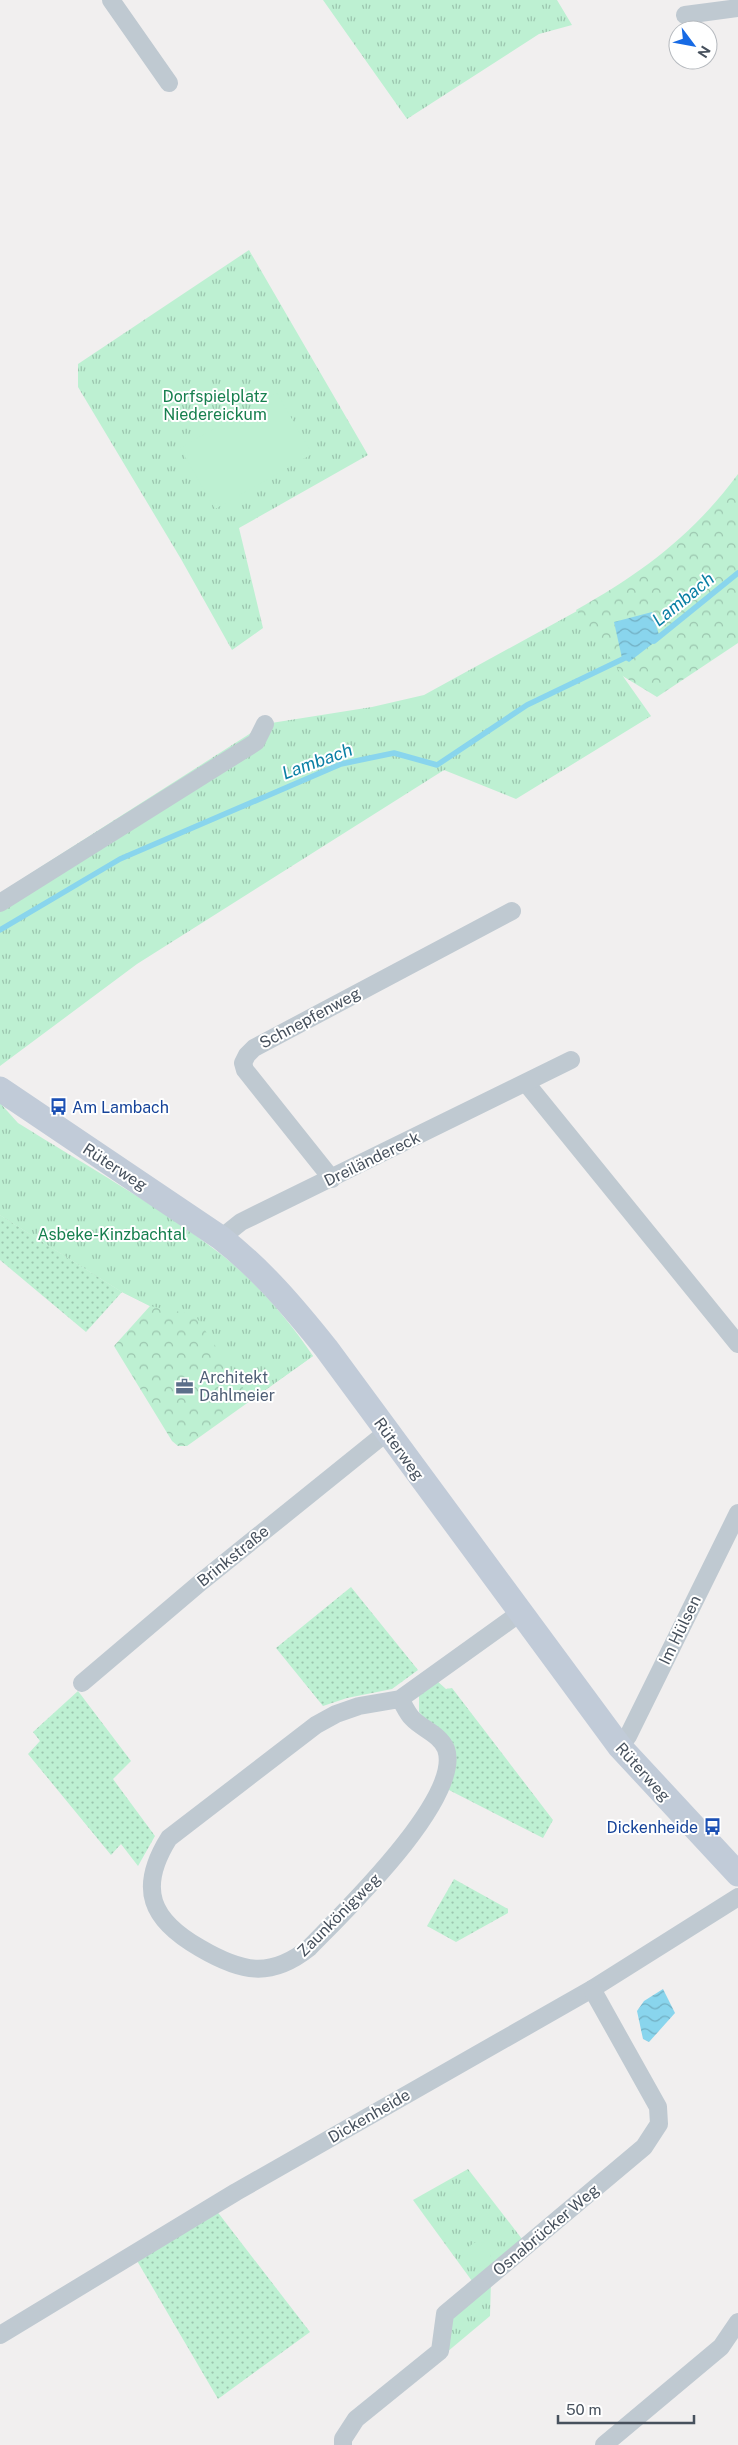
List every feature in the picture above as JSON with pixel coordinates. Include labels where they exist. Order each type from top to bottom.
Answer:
[{"type":"street","points":[[111,0],[169,84]]},
{"type":"street","points":[[685,15],[738,8]]},
{"type":"street","points":[[0,903],[256,742],[265,724]]},
{"type":"street","name":"Schnepfenweg","points":[[332,1179],[245,1070],[243,1063],[247,1054],[254,1048],[512,911]]},
{"type":"street","name":"Dreiländereck","points":[[221,1238],[242,1222],[571,1060]]},
{"type":"street","points":[[526,1083],[738,1344]]},
{"type":"street","name":"Rüterweg","points":[[0,1089],[221,1238],[246,1258],[287,1298],[620,1747],[738,1874]]},
{"type":"street","name":"Brinkstraße","points":[[82,1683],[201,1582],[387,1432]]},
{"type":"street","name":"Im Hülsen","points":[[620,1747],[628,1736],[738,1513]]},
{"type":"street","name":"Zaunkönigweg","points":[[400,1699],[412,1718],[438,1737],[445,1746],[448,1770],[443,1783],[416,1827],[392,1860],[310,1948],[294,1961],[275,1968],[254,1970],[237,1967],[220,1960],[176,1934],[160,1915],[152,1891],[152,1871],[158,1855],[169,1838],[316,1725],[336,1714],[359,1706],[400,1699],[520,1613]]},
{"type":"street","name":"Dickenheide","points":[[0,2335],[245,2187],[592,1989],[738,1897]]},
{"type":"street","name":"Osnabrücker Weg","points":[[343,2445],[342,2439],[356,2419],[440,2351],[445,2314],[644,2147],[659,2124],[658,2107],[592,1989]]},
{"type":"street","points":[[604,2445],[721,2347],[738,2322]]},
{"type":"green space","points":[[323,0],[557,0],[572,25],[539,34],[407,119]]},
{"type":"green space","name":"Dorfspielplatz Niedereickum","points":[[249,250],[368,455],[239,528],[263,628],[232,650],[181,559],[78,387],[78,364]]},
{"type":"green space","points":[[277,393],[312,454],[215,509],[180,448]]},
{"type":"green space","points":[[738,474],[738,643],[657,697],[598,661],[599,695],[440,772],[597,660],[576,610],[623,582],[665,551],[703,516]]},
{"type":"green space","points":[[577,611],[651,716],[516,799],[444,770],[137,964],[0,1066],[0,893],[265,724],[372,707],[424,695]]},
{"type":"green space","name":"Asbeke-Kinzbachtal","points":[[0,1103],[18,1123],[147,1203],[222,1255],[271,1302],[313,1356],[251,1400],[195,1315],[150,1306],[122,1292],[0,1215]]},
{"type":"green space","points":[[0,1184],[313,1356],[187,1446],[178,1446],[172,1441],[114,1346],[150,1306],[122,1292],[0,1215]]},
{"type":"green space","points":[[0,1215],[122,1292],[86,1332],[0,1260]]},
{"type":"green space","points":[[351,1587],[418,1670],[392,1689],[347,1698],[323,1706],[276,1648]]},
{"type":"green space","points":[[436,1680],[446,1689],[452,1688],[553,1820],[543,1838],[447,1789],[455,1765],[453,1751],[419,1712],[419,1694]]},
{"type":"green space","points":[[78,1691],[131,1761],[113,1779],[155,1836],[138,1866],[121,1844],[111,1855],[28,1754],[40,1741],[33,1732]]},
{"type":"green space","points":[[454,1879],[508,1909],[508,1913],[456,1942],[427,1926]]},
{"type":"green space","points":[[468,2169],[522,2239],[472,2281],[413,2200]]},
{"type":"green space","points":[[216,2210],[310,2332],[218,2399],[136,2259]]},
{"type":"green space","points":[[479,2242],[484,2243],[490,2249],[490,2259],[484,2265],[479,2266],[474,2265],[468,2259],[467,2254],[468,2249],[474,2243]]},
{"type":"green space","points":[[491,2281],[490,2316],[447,2352],[451,2315]]},
{"type":"water","points":[[652,612],[660,638],[629,662],[622,658],[614,622]]},
{"type":"water","points":[[663,1989],[675,2013],[649,2042],[643,2039],[637,2011],[644,2001]]},
{"type":"waterway","name":"Lambach","points":[[654,641],[738,573]]},
{"type":"waterway","name":"Lambach","points":[[0,930],[120,859],[341,764],[394,753],[437,765],[527,705],[629,656]]},
{"type":"place","name":"Am Lambach","points":[[58,1107]]},
{"type":"place","name":"Architekt Dahlmeier","points":[[185,1386]]},
{"type":"place","name":"Dickenheide","points":[[712,1827]]}]
